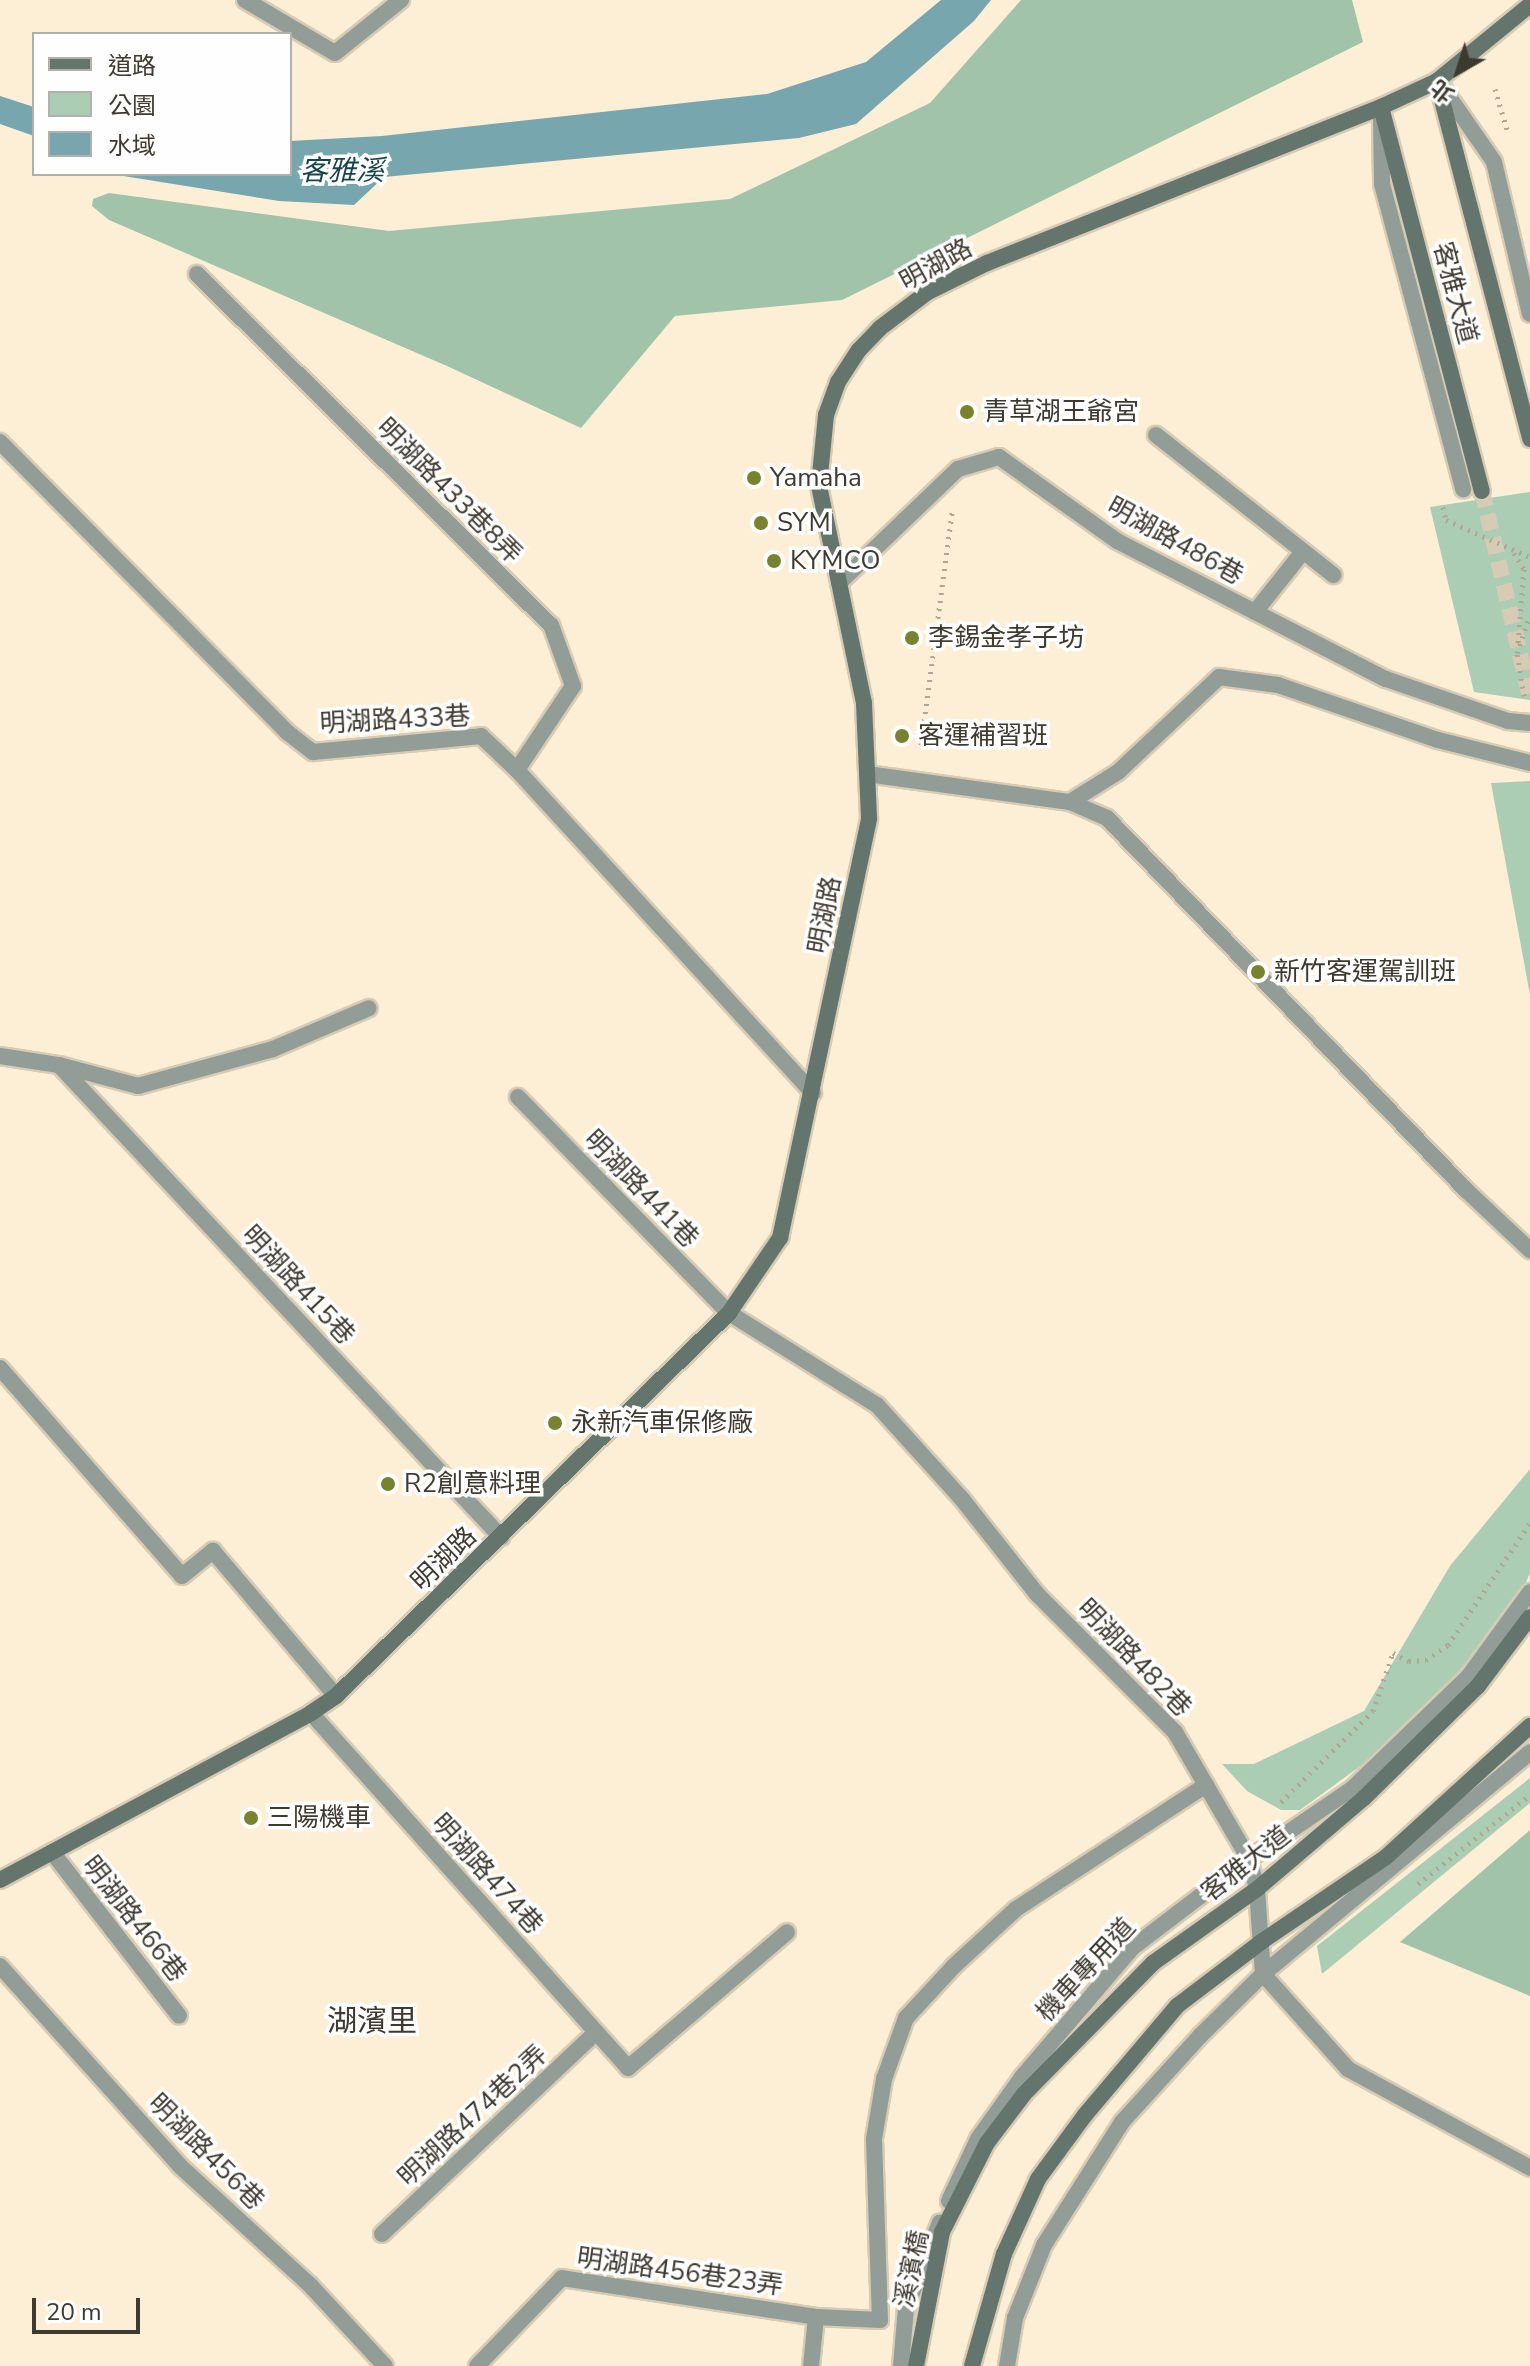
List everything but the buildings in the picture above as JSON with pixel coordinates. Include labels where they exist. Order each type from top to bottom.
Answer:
[{"type":"main road","name":"明湖路","points":[[0,1880],[311,1713],[336,1696],[729,1313],[780,1238],[869,818],[864,703],[819,485],[823,436],[838,382],[859,350],[880,328],[928,292],[987,263],[1381,107],[1437,81],[1530,5]]},
{"type":"main road","name":"客雅大道","points":[[1437,81],[1530,439]]},
{"type":"main road","name":"客雅大道","points":[[1381,107],[1482,491]]},
{"type":"main road","name":"客雅大道","points":[[982,2141],[1153,1963],[1257,1889],[1364,1798],[1478,1686],[1530,1617]]},
{"type":"main road","points":[[972,2366],[1004,2254],[1038,2179],[1085,2115],[1177,2006],[1261,1942],[1386,1857],[1530,1726]]},
{"type":"main road","name":"溪濱橋","points":[[916,2366],[942,2232],[982,2141]]},
{"type":"lane","points":[[245,0],[335,53],[401,0]]},
{"type":"lane","points":[[1437,81],[1494,162],[1530,314]]},
{"type":"lane","points":[[1381,107],[1382,184],[1463,489]]},
{"type":"lane","name":"明湖路433巷8弄","points":[[197,274],[551,625],[573,686],[517,770]]},
{"type":"lane","points":[[1156,435],[1333,575]]},
{"type":"lane","name":"明湖路433巷","points":[[0,442],[287,732],[313,752],[481,736],[517,770],[813,1093]]},
{"type":"lane","name":"明湖路486巷","points":[[839,583],[958,469],[999,457],[1117,541],[1386,679],[1508,721],[1529,723]]},
{"type":"lane","points":[[1255,612],[1302,553]]},
{"type":"lane","points":[[1070,802],[1118,772],[1219,677],[1278,685],[1438,740],[1530,763]]},
{"type":"lane","points":[[867,774],[1070,802],[1107,818],[1466,1190],[1530,1250]]},
{"type":"lane","points":[[0,1056],[59,1065],[138,1086],[273,1049],[369,1008]]},
{"type":"lane","name":"明湖路415巷","points":[[59,1065],[501,1537]]},
{"type":"lane","name":"明湖路441巷","points":[[518,1097],[729,1313]]},
{"type":"lane","name":"明湖路482巷","points":[[729,1313],[877,1405],[962,1499],[1037,1594],[1175,1732],[1249,1859],[1257,1889],[1263,1974]]},
{"type":"lane","points":[[0,1368],[182,1576],[213,1551],[336,1696]]},
{"type":"lane","name":"機車專用道","points":[[901,2366],[906,2308],[937,2229],[982,2141],[1022,2077],[1132,1948],[1363,1778],[1468,1677],[1530,1592]]},
{"type":"lane","name":"明湖路474巷","points":[[311,1713],[628,2068],[787,1932]]},
{"type":"lane","points":[[1007,2366],[1015,2318],[1044,2245],[1122,2122],[1200,2036],[1263,1974],[1530,1752]]},
{"type":"lane","points":[[811,2366],[816,2317],[880,2320],[874,2139],[884,2079],[906,2018],[954,1966],[1016,1909],[1206,1785]]},
{"type":"lane","name":"明湖路466巷","points":[[52,1852],[179,2016]]},
{"type":"lane","name":"明湖路456巷","points":[[0,1966],[180,2166],[309,2284],[385,2366]]},
{"type":"lane","points":[[1263,1974],[1348,2069],[1530,2168]]},
{"type":"lane","name":"明湖路474巷2弄","points":[[382,2234],[596,2032]]},
{"type":"lane","name":"明湖路456巷23弄","points":[[477,2366],[562,2278],[816,2317]]},
{"type":"path","points":[[921,745],[958,469]]},
{"type":"path","points":[[1446,520],[1530,557]]},
{"type":"path","points":[[1513,552],[1524,569],[1517,653],[1529,723]]},
{"type":"path","points":[[1517,653],[1530,616]]},
{"type":"path","points":[[1279,1804],[1373,1711],[1393,1653],[1409,1661],[1426,1660],[1448,1645],[1530,1523]]},
{"type":"green space","points":[[1021,0],[1352,0],[1363,42],[842,300],[675,316],[581,428],[447,366],[109,220],[92,206],[93,199],[109,193],[389,231],[730,199],[930,103]]},
{"type":"green space","points":[[1530,492],[1530,700],[1474,692],[1430,507]]},
{"type":"green space","points":[[1530,781],[1530,995],[1491,783]]},
{"type":"green space","points":[[1530,1469],[1530,1573],[1510,1620],[1399,1738],[1300,1810],[1281,1810],[1247,1791],[1222,1764],[1254,1764],[1364,1711],[1450,1566]]},
{"type":"green space","points":[[1530,1778],[1530,1803],[1322,1974],[1317,1946]]},
{"type":"green space","points":[[1530,1830],[1530,1996],[1400,1942]]},
{"type":"water","name":"客雅溪","points":[[941,0],[991,0],[974,21],[856,124],[799,138],[384,177],[354,205],[279,201],[123,176],[292,176],[292,141],[382,136],[767,94],[866,62]]},
{"type":"water","points":[[0,96],[32,106],[32,135],[0,124]]},
{"type":"tunnel","points":[[1482,491],[1530,698]]},
{"type":"place","name":"青草湖王爺宮","points":[[967,412]]},
{"type":"place","name":"Yamaha","points":[[754,478]]},
{"type":"place","name":"SYM","points":[[761,523]]},
{"type":"place","name":"KYMCO","points":[[774,561]]},
{"type":"place","name":"李錫金孝子坊","points":[[912,638]]},
{"type":"place","name":"客運補習班","points":[[902,736]]},
{"type":"place","name":"新竹客運駕訓班","points":[[1258,972]]},
{"type":"place","name":"永新汽車保修廠","points":[[555,1423]]},
{"type":"place","name":"R2創意料理","points":[[388,1484]]},
{"type":"place","name":"三陽機車","points":[[251,1818]]},
{"type":"district","name":"湖濱里","points":[[372,2022]]}]
